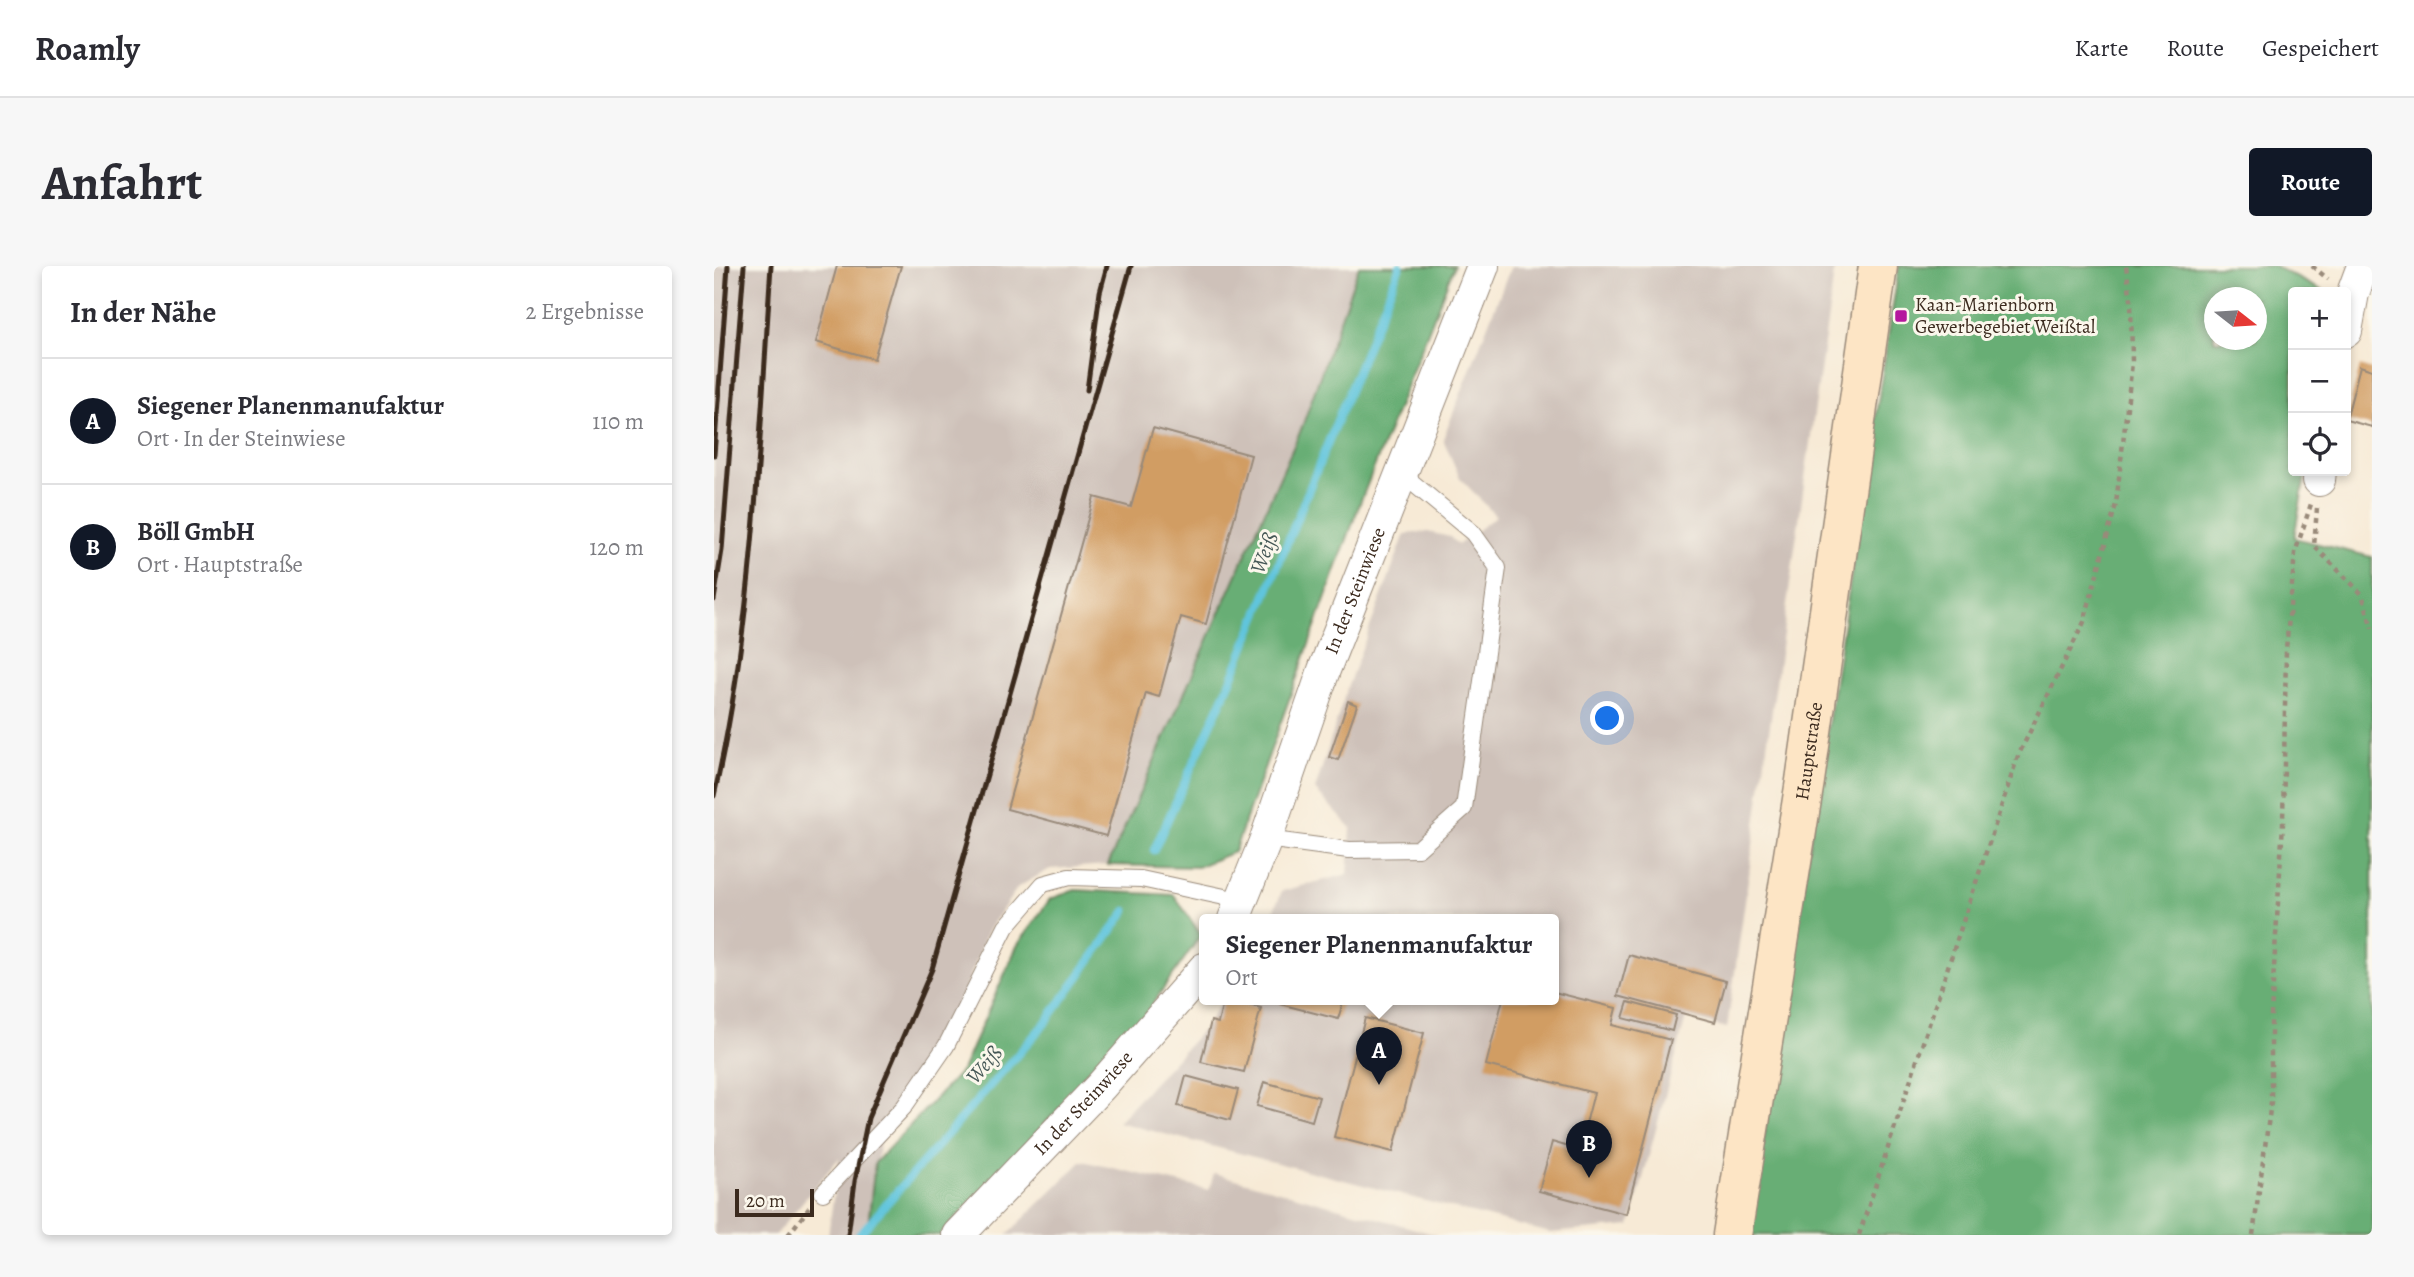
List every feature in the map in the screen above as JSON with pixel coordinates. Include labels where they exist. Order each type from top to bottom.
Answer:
[{"type":"main road","name":"Hauptstraße","points":[[1732,1235],[1805,781],[1878,266]]},
{"type":"street","name":"In der Steinwiese","points":[[1239,910],[1324,670],[1483,266]]},
{"type":"street","points":[[2351,304],[2363,266]]},
{"type":"street","name":"In der Steinwiese","points":[[958,1235],[1101,1086],[1199,975]]},
{"type":"lane","points":[[1266,839],[1349,850],[1418,849],[1464,808],[1498,568],[1473,533],[1402,474]]},
{"type":"lane","points":[[822,1193],[904,1107],[946,1046],[1006,927],[1043,884],[1069,877],[1141,878],[1239,910]]},
{"type":"path","points":[[1859,1235],[2018,756],[2084,622],[2118,491],[2132,363],[2131,300],[2126,266]]},
{"type":"path","points":[[2319,476],[2314,546],[2362,594],[2372,628]]},
{"type":"path","points":[[2253,1235],[2271,1102],[2272,1002],[2283,823],[2286,649],[2294,553],[2319,476]]},
{"type":"path","points":[[788,1235],[822,1193]]},
{"type":"shaded area","points":[[714,266],[1359,266],[1301,430],[1108,865],[1050,869],[1018,887],[987,932],[955,1017],[922,1072],[882,1123],[867,1235],[828,1235],[839,1158],[775,1235],[714,1235]]},
{"type":"shaded area","points":[[1511,266],[1835,266],[1727,1028],[1686,1017],[1630,1226],[1550,1233],[1118,1122],[1206,1026],[1219,1005],[1559,1005],[1559,914],[1272,914],[1282,891],[1348,874],[1351,828],[1315,790],[1346,691],[1405,534],[1428,532],[1450,537],[1458,545],[1496,516],[1460,478],[1443,439]]},
{"type":"shaded area","points":[[1082,1161],[1209,1190],[1214,1173],[1437,1235],[1007,1235]]},
{"type":"green space","points":[[1359,266],[1454,266],[1360,503],[1234,852],[1197,867],[1108,865],[1301,430]]},
{"type":"green space","points":[[1899,266],[2274,266],[2315,287],[2288,287],[2288,476],[2305,476],[2294,538],[2372,557],[2372,1235],[1749,1235]]},
{"type":"green space","points":[[1075,890],[1174,895],[1199,932],[1199,938],[1137,1026],[940,1235],[867,1235],[875,1163],[962,1070],[1017,946],[1050,899]]},
{"type":"building","points":[[837,266],[901,266],[874,359],[816,342]]},
{"type":"building","points":[[2360,366],[2372,370],[2372,427],[2351,421],[2351,401]]},
{"type":"building","points":[[1153,428],[1251,455],[1206,624],[1181,617],[1159,697],[1146,693],[1106,836],[1007,809],[1094,497],[1131,507]]},
{"type":"building","points":[[1348,701],[1357,705],[1338,760],[1329,757]]},
{"type":"building","points":[[1629,955],[1726,981],[1715,1022],[1618,996]]},
{"type":"building","points":[[1559,993],[1616,1008],[1612,1025],[1671,1040],[1626,1214],[1539,1191],[1552,1142],[1579,1150],[1594,1093],[1486,1065],[1501,1005],[1559,1005]]},
{"type":"building","points":[[1628,1002],[1676,1015],[1672,1031],[1623,1018]]},
{"type":"building","points":[[1222,1005],[1261,1008],[1244,1072],[1201,1062],[1211,1021],[1218,1023]]},
{"type":"building","points":[[1284,1005],[1342,1005],[1338,1019]]},
{"type":"building","points":[[1365,1018],[1424,1033],[1393,1152],[1334,1137]]},
{"type":"building","points":[[1186,1076],[1238,1090],[1230,1120],[1178,1106]]},
{"type":"building","points":[[1264,1082],[1319,1097],[1312,1121],[1257,1106]]},
{"type":"waterway","name":"Weiß","points":[[1154,850],[1232,678],[1400,266]]},
{"type":"waterway","name":"Weiß","points":[[859,1235],[1046,1022],[1126,911]]},
{"type":"railway","points":[[714,455],[728,266]]},
{"type":"railway","points":[[714,600],[722,550],[744,266]]},
{"type":"railway","points":[[714,796],[738,665],[746,599],[771,266]]},
{"type":"railway","points":[[1087,390],[1100,292],[1107,266]]},
{"type":"railway","points":[[848,1235],[855,1181],[868,1118],[932,969],[1131,266]]},
{"type":"place","name":"Kaan-Marienborn Gewerbegebiet Weißtal","points":[[1901,316]]},
{"type":"place","name":"Siegener Planenmanufaktur","points":[[1379,1085]]},
{"type":"place","name":"Böll GmbH","points":[[1589,1178]]}]
